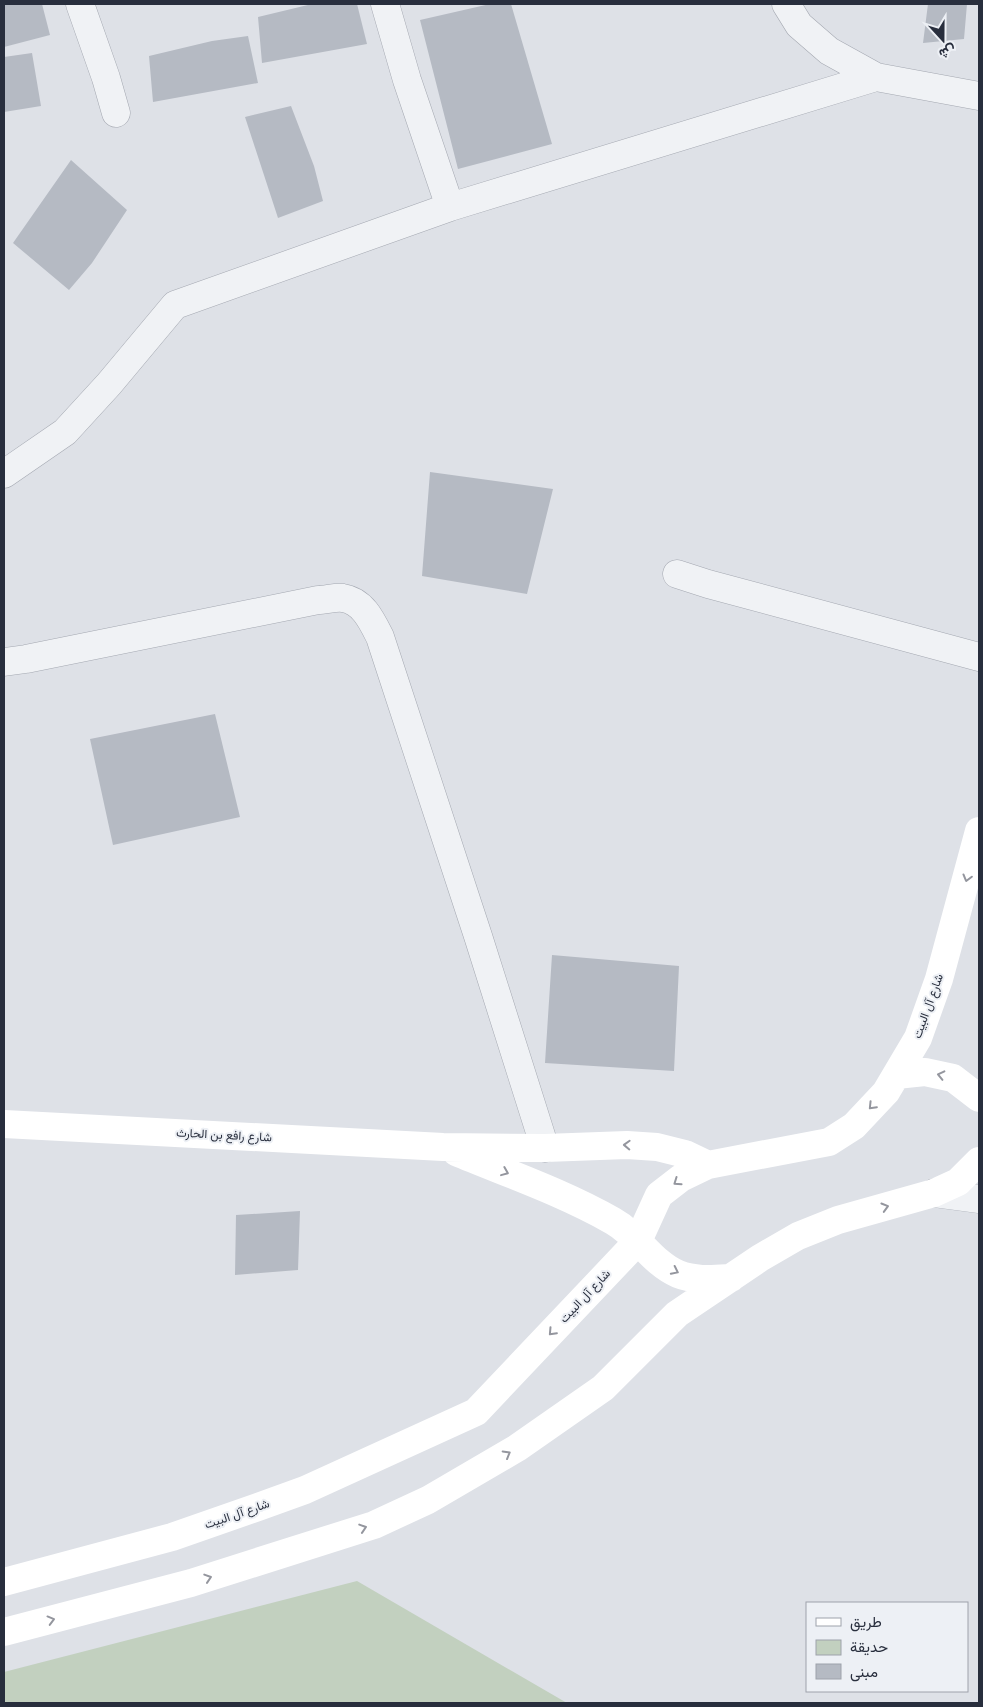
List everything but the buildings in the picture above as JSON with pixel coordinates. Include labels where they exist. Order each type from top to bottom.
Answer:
[{"type":"street","points":[[80,4],[116,113]]},
{"type":"street","points":[[385,4],[407,80],[450,207]]},
{"type":"street","points":[[786,4],[800,26],[829,51],[876,76],[979,96]]},
{"type":"street","points":[[4,474],[65,432],[109,384],[175,305],[450,207],[876,76]]},
{"type":"street","points":[[677,574],[744,594],[979,657]]},
{"type":"street","points":[[4,662],[44,656],[318,600],[343,598],[358,604],[369,616],[380,637],[545,1148]]},
{"type":"street","name":"شارع آل البيت","points":[[4,1582],[172,1537],[258,1507],[305,1490],[476,1412],[638,1241],[659,1195],[681,1178],[708,1165],[829,1142],[854,1126],[886,1092],[918,1038],[939,979],[979,831]]},
{"type":"street","points":[[896,1075],[925,1072],[953,1078],[979,1098]]},
{"type":"street","name":"شارع رافع بن الحارث","points":[[4,1124],[443,1147],[545,1148],[627,1145],[657,1147],[686,1154],[708,1165]]},
{"type":"street","name":"شارع رافع بن الحارث","points":[[443,1147],[571,1200],[616,1222],[656,1260],[678,1274],[704,1280],[731,1278]]},
{"type":"street","points":[[4,1632],[191,1583],[374,1525],[428,1500],[517,1448],[604,1388],[677,1314],[760,1258],[798,1236],[838,1220],[934,1193],[958,1182],[979,1161]]},
{"type":"street","points":[[934,1193],[979,1199]]},
{"type":"green space","points":[[357,1581],[567,1703],[4,1703],[4,1672]]}]
